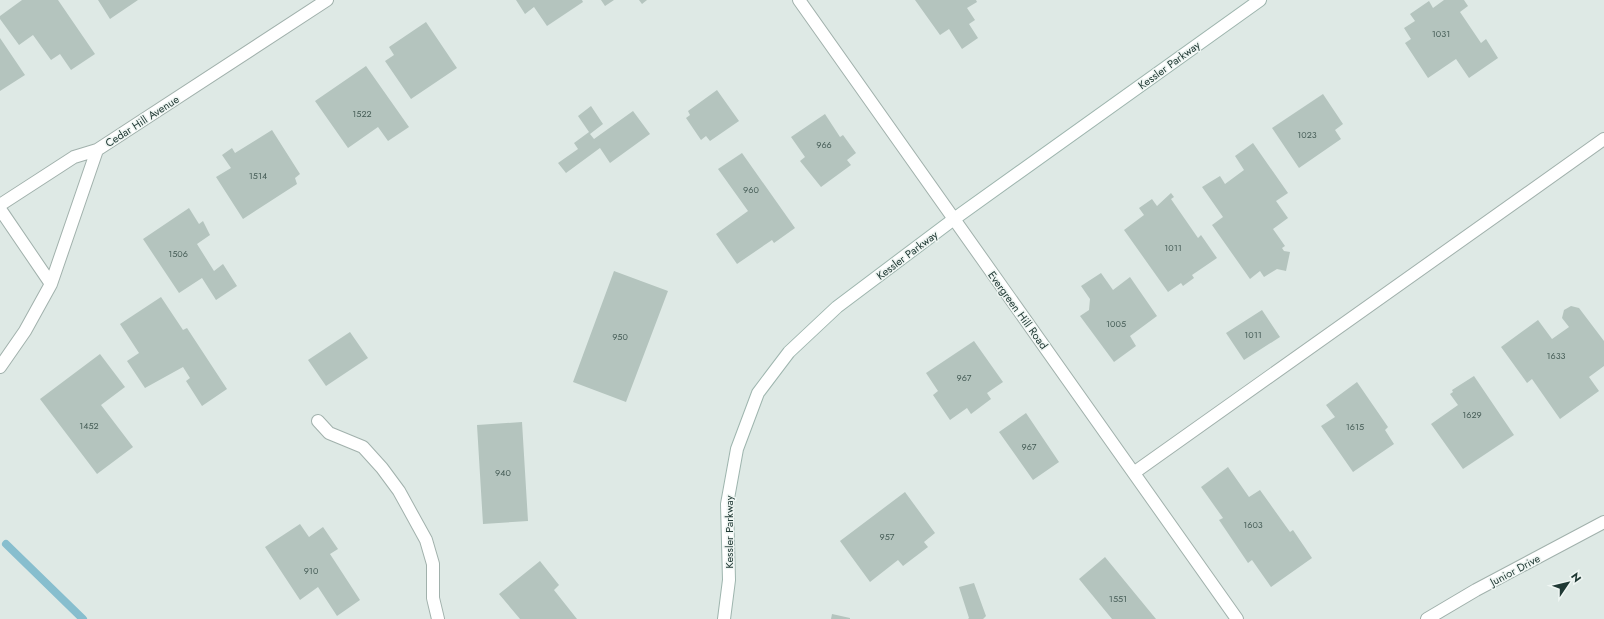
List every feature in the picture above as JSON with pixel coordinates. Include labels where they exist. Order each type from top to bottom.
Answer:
[{"type":"street","name":"Cedar Hill Avenue","points":[[0,367],[25,332],[51,284],[97,150],[327,0]]},
{"type":"street","name":"Evergreen Hill Road","points":[[800,0],[1135,472],[1237,619]]},
{"type":"street","name":"Kessler Parkway","points":[[724,619],[729,580],[727,504],[737,449],[758,393],[789,352],[837,307],[954,219],[1260,0]]},
{"type":"street","points":[[1135,472],[1604,139]]},
{"type":"street","points":[[0,205],[74,157],[97,150]]},
{"type":"street","points":[[0,209],[51,284]]},
{"type":"street","points":[[318,421],[329,432],[363,447],[382,468],[399,491],[426,540],[433,564],[433,598],[438,619]]},
{"type":"street","name":"Junior Drive","points":[[1427,619],[1476,590],[1604,522]]},
{"type":"building","points":[[22,0],[58,0],[95,54],[71,70],[60,54],[51,60],[33,35],[19,45],[0,19],[0,16]]},
{"type":"building","points":[[98,0],[138,0],[110,19]]},
{"type":"building","points":[[516,0],[582,0],[583,2],[547,26],[534,7],[525,14]]},
{"type":"building","points":[[601,0],[614,0],[605,6]]},
{"type":"building","points":[[639,0],[647,0],[642,4]]},
{"type":"building","points":[[915,0],[976,0],[977,2],[967,8],[975,20],[969,24],[978,38],[962,49],[949,29],[940,35]]},
{"type":"building","points":[[1444,0],[1464,0],[1468,6],[1460,12],[1481,43],[1486,39],[1498,58],[1469,78],[1456,59],[1428,78],[1405,43],[1411,39],[1404,28],[1415,21],[1410,14],[1429,1],[1433,8]]},
{"type":"building","points":[[426,22],[457,68],[411,99],[385,61],[394,55],[389,47]]},
{"type":"building","points":[[0,38],[25,75],[0,91]]},
{"type":"building","points":[[366,66],[409,127],[388,141],[378,127],[348,148],[315,101]]},
{"type":"building","points":[[717,90],[739,121],[710,141],[706,136],[701,140],[686,118],[690,115],[688,111]]},
{"type":"building","points":[[1323,94],[1343,124],[1335,130],[1341,139],[1299,168],[1272,128]]},
{"type":"building","points":[[591,106],[603,124],[590,134],[594,139],[633,111],[650,134],[610,163],[600,148],[566,173],[558,163],[578,149],[574,143],[589,132],[578,116]]},
{"type":"building","points":[[825,114],[840,137],[843,135],[856,153],[847,160],[851,165],[821,187],[800,161],[805,157],[791,137]]},
{"type":"building","points":[[272,130],[300,174],[295,178],[297,184],[243,219],[216,177],[231,168],[222,155],[232,148],[235,153]]},
{"type":"building","points":[[1253,143],[1288,193],[1276,201],[1288,218],[1273,229],[1285,246],[1282,248],[1284,251],[1290,252],[1286,271],[1277,269],[1264,277],[1260,271],[1250,279],[1212,225],[1223,217],[1202,187],[1220,176],[1225,184],[1244,170],[1235,156]]},
{"type":"building","points":[[742,153],[795,228],[774,243],[772,240],[737,264],[716,234],[748,211],[718,169]]},
{"type":"building","points":[[1171,193],[1174,197],[1171,199],[1198,238],[1201,235],[1217,258],[1192,275],[1194,278],[1183,286],[1181,283],[1168,292],[1124,230],[1144,215],[1139,208],[1152,199],[1157,206]]},
{"type":"building","points":[[189,208],[199,224],[203,221],[210,235],[197,244],[214,271],[223,264],[237,286],[216,300],[202,278],[179,293],[143,239]]},
{"type":"building","points":[[614,271],[668,291],[626,402],[573,382]]},
{"type":"building","points":[[1101,273],[1113,290],[1130,277],[1157,316],[1130,336],[1136,346],[1114,362],[1080,316],[1089,310],[1090,299],[1081,286]]},
{"type":"building","points":[[161,297],[183,330],[187,328],[227,389],[202,406],[186,381],[190,378],[183,367],[145,388],[127,361],[139,353],[120,324]]},
{"type":"building","points":[[1571,306],[1579,308],[1604,341],[1604,366],[1589,377],[1599,391],[1560,419],[1532,379],[1527,383],[1501,347],[1538,320],[1552,339],[1569,327],[1562,318],[1564,310]]},
{"type":"building","points":[[1262,310],[1280,337],[1244,360],[1226,333]]},
{"type":"building","points":[[350,332],[368,358],[326,386],[308,360]]},
{"type":"building","points":[[974,341],[1003,382],[987,393],[991,399],[971,414],[967,408],[950,420],[933,395],[938,391],[926,373]]},
{"type":"building","points":[[100,354],[125,387],[101,405],[133,447],[97,474],[40,399]]},
{"type":"building","points":[[1474,376],[1514,435],[1463,469],[1431,424],[1458,405],[1450,394],[1453,392],[1452,390]]},
{"type":"building","points":[[1357,382],[1388,427],[1385,430],[1394,444],[1353,472],[1321,426],[1335,417],[1326,405]]},
{"type":"building","points":[[1026,413],[1059,462],[1033,480],[999,432]]},
{"type":"building","points":[[522,422],[528,521],[483,524],[477,425]]},
{"type":"building","points":[[1228,467],[1249,497],[1260,490],[1290,532],[1293,530],[1312,558],[1271,587],[1252,560],[1248,563],[1219,520],[1223,518],[1201,487]]},
{"type":"building","points":[[905,492],[935,533],[924,542],[928,547],[903,566],[898,560],[870,582],[840,541]]},
{"type":"building","points":[[300,524],[309,537],[323,527],[338,549],[330,554],[360,600],[337,616],[318,587],[300,600],[265,547]]},
{"type":"building","points":[[1105,557],[1156,619],[1112,619],[1079,579]]},
{"type":"building","points":[[540,561],[559,585],[554,590],[577,619],[520,619],[499,594]]},
{"type":"building","points":[[974,583],[986,616],[983,619],[968,619],[969,618],[959,587]]},
{"type":"building","points":[[832,614],[850,618],[850,619],[831,619]]},
{"type":"waterway","points":[[6,544],[83,619]]}]
